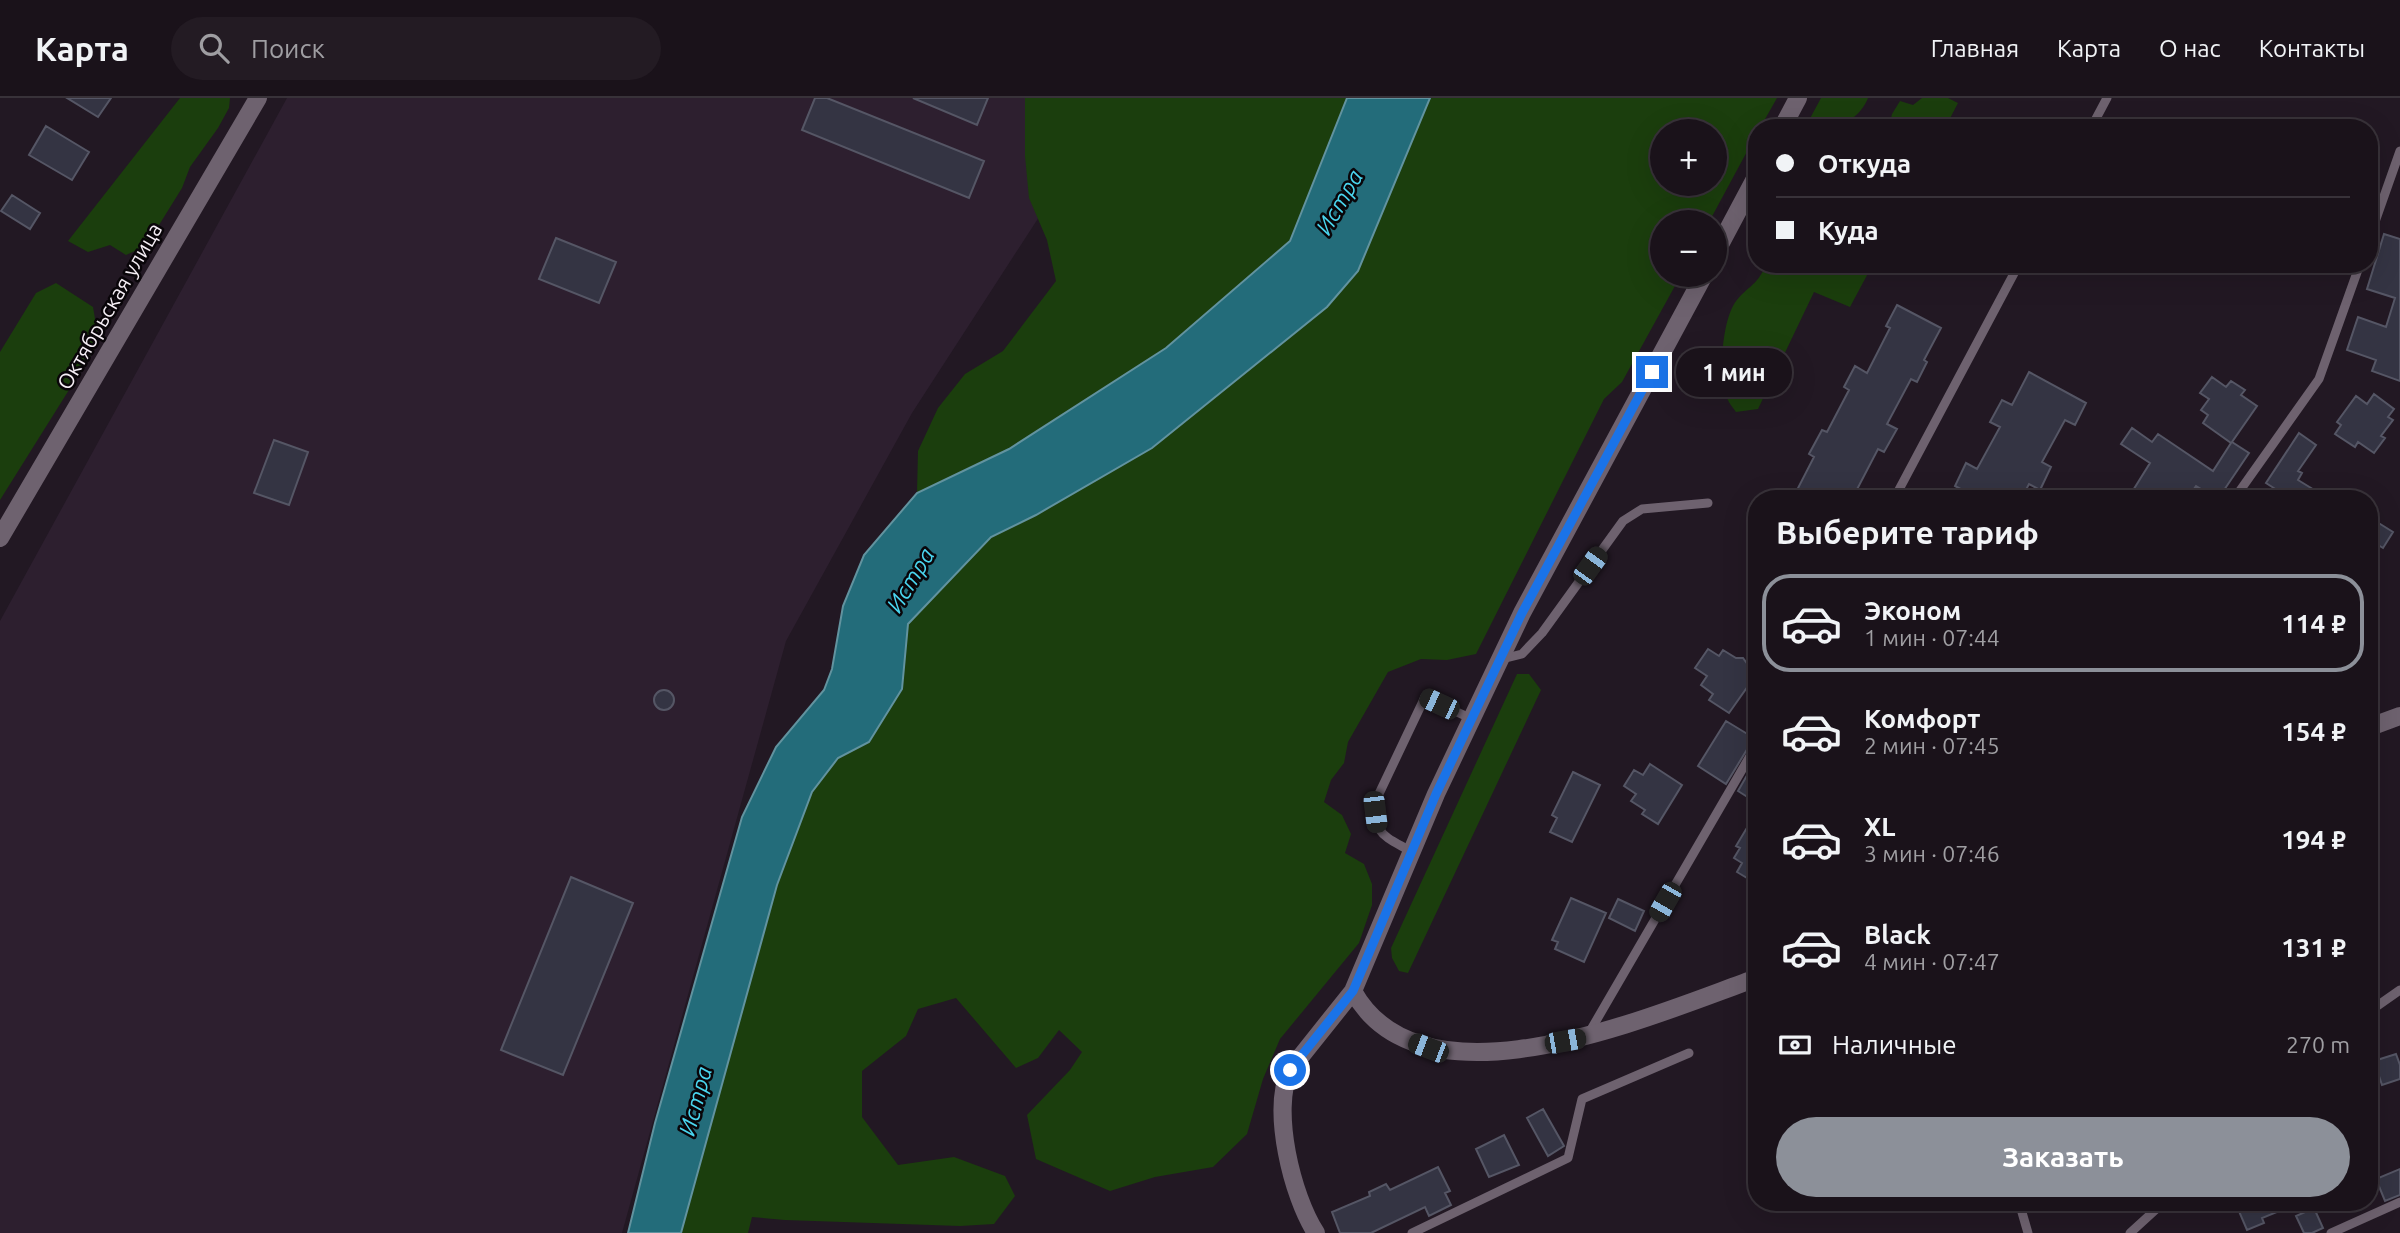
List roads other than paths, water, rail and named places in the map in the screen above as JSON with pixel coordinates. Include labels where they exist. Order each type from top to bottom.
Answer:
[{"type":"street","name":"Октябрьская улица","points":[[0,538],[258,98]]},
{"type":"street","points":[[1788,119],[1798,98]]},
{"type":"street","points":[[1727,231],[1748,192]]},
{"type":"street","points":[[1316,1233],[1296,1184],[1284,1133],[1281,1106],[1284,1083],[1290,1070],[1353,991],[1436,794],[1522,613],[1698,287]]},
{"type":"street","points":[[2378,724],[2400,716]]},
{"type":"street","points":[[1353,991],[1362,1006],[1396,1036],[1428,1048],[1470,1052],[1522,1049],[1587,1037],[1748,981]]},
{"type":"lane","points":[[2096,119],[2107,98]]},
{"type":"lane","points":[[2378,213],[2400,151]]},
{"type":"lane","points":[[1899,490],[2014,273]]},
{"type":"lane","points":[[2240,490],[2319,379],[2357,273]]},
{"type":"lane","points":[[1500,660],[1522,654],[1542,633],[1623,522],[1642,509],[1708,503]]},
{"type":"lane","points":[[1412,852],[1386,837],[1377,828],[1377,799],[1425,697],[1472,719]]},
{"type":"lane","points":[[1587,1037],[1748,760]]},
{"type":"lane","points":[[2378,1005],[2400,990]]},
{"type":"lane","points":[[1412,1233],[1567,1158],[1582,1099],[1689,1053]]},
{"type":"lane","points":[[2331,1233],[2400,1202]]},
{"type":"lane","points":[[2022,1211],[2028,1233]]},
{"type":"lane","points":[[2130,1233],[2154,1211]]},
{"type":"water","name":"Истра","points":[[1347,98],[1430,98],[1358,271],[1327,307],[1152,448],[1036,515],[991,537],[908,624],[902,689],[869,742],[838,758],[812,792],[777,885],[681,1233],[628,1233],[655,1123],[742,817],[776,747],[824,690],[832,669],[843,606],[864,555],[917,493],[1009,449],[1166,348],[1290,241]]}]
